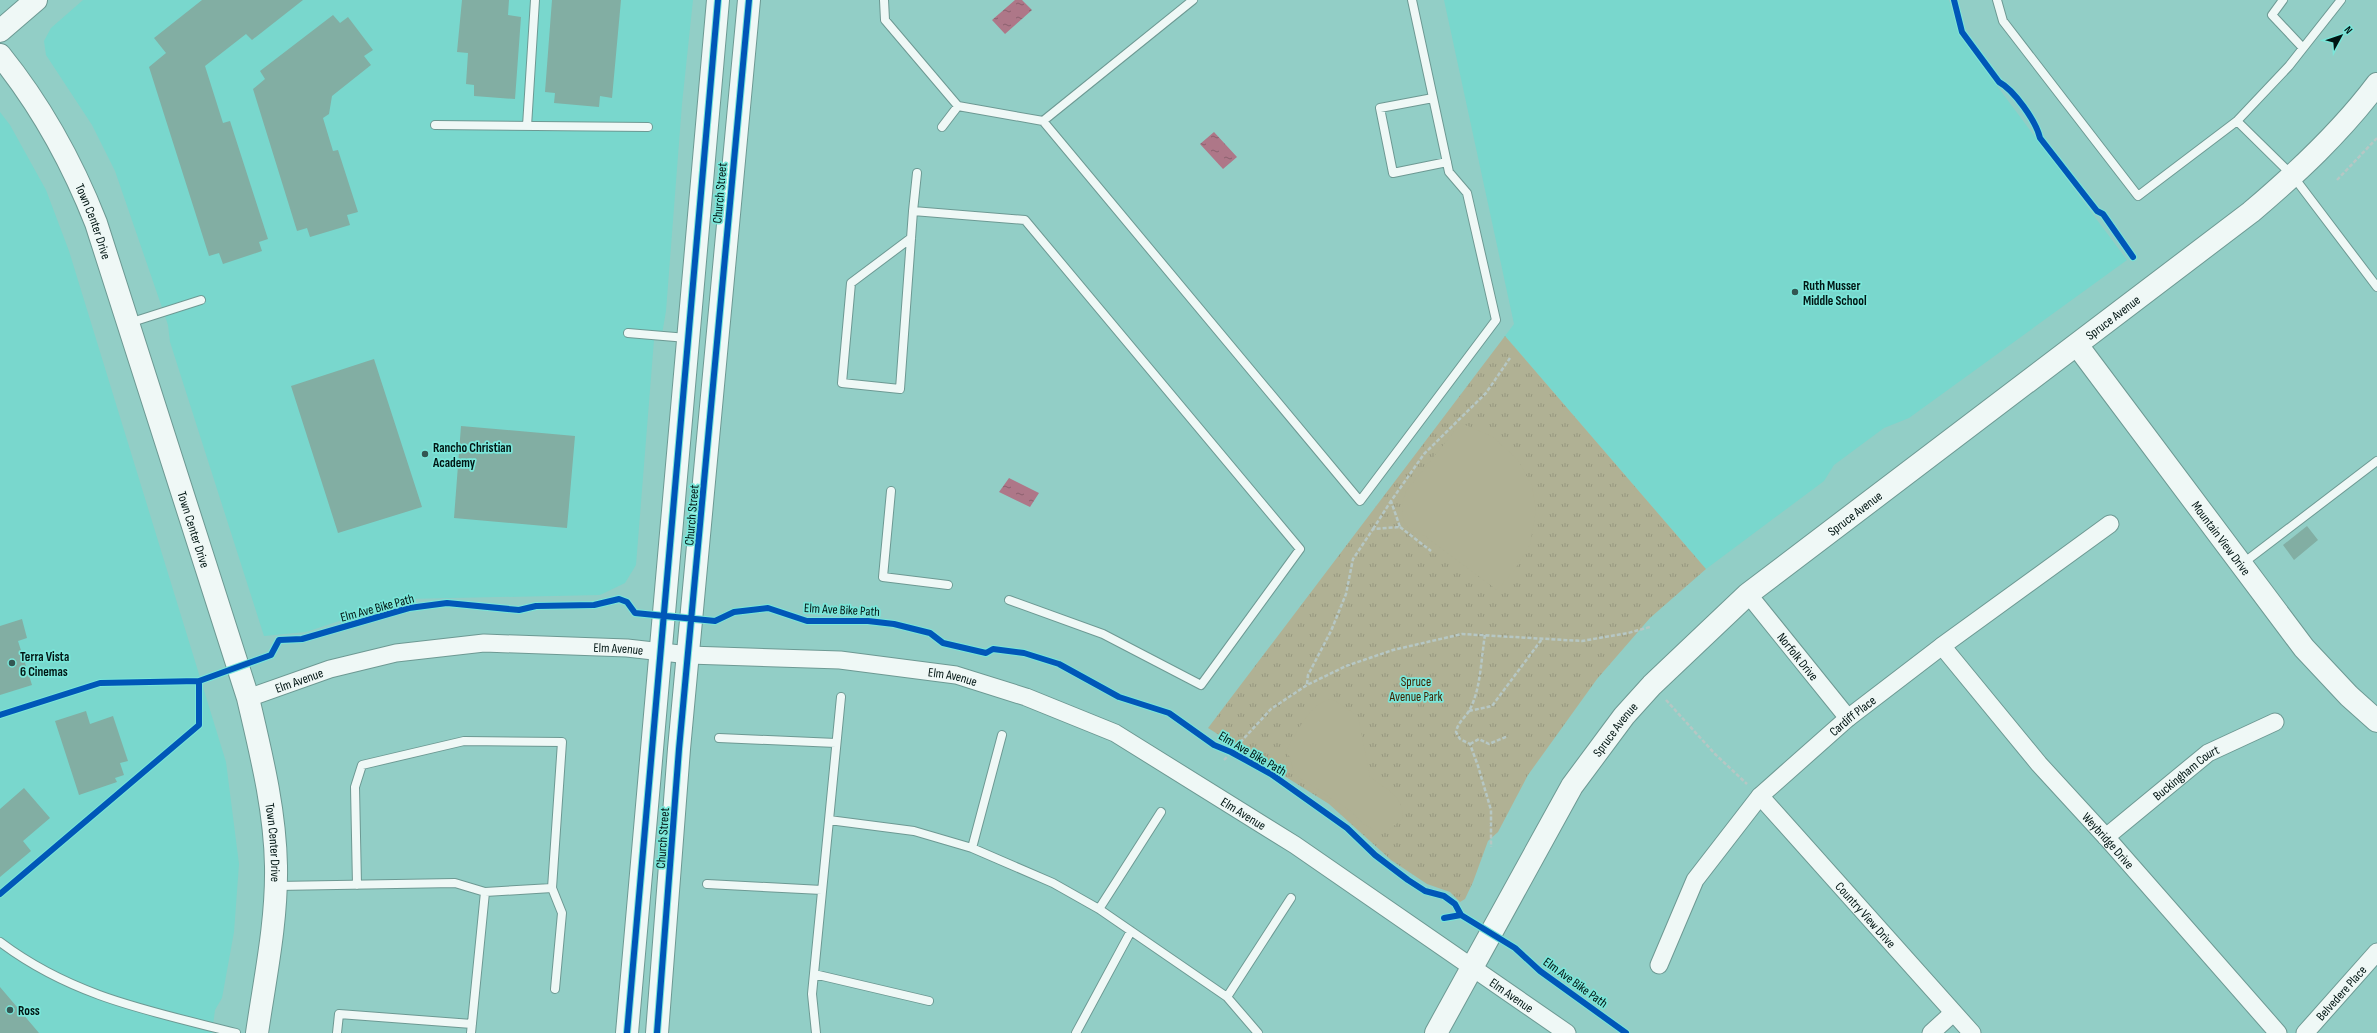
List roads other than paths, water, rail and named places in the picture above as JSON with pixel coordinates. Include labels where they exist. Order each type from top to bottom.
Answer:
[{"type":"street","points":[[0,31],[36,0]]},
{"type":"street","name":"Church Street","points":[[627,1033],[718,0]]},
{"type":"street","name":"Church Street","points":[[657,1033],[679,756],[734,141],[749,0]]},
{"type":"street","name":"Town Center Drive","points":[[0,55],[39,107],[80,182],[96,223],[248,698],[266,771],[273,817],[275,886],[274,919],[256,1033]]},
{"type":"street","name":"Spruce Avenue","points":[[1436,1033],[1471,965],[1572,786],[1620,722],[1652,685],[1748,594],[2251,212],[2293,176],[2336,133],[2377,84]]},
{"type":"street","name":"Mountain View Drive","points":[[2077,345],[2240,565],[2304,648],[2348,696],[2377,721]]},
{"type":"street","name":"Cardiff Place","points":[[1659,965],[1695,880],[1754,791],[1942,646],[2110,524]]},
{"type":"street","name":"Norfolk Drive","points":[[1748,594],[1848,718]]},
{"type":"street","name":"Elm Avenue","points":[[248,698],[330,669],[396,653],[477,644],[627,648],[689,655],[840,660],[956,675],[1026,697],[1115,733],[1295,845],[1471,965],[1566,1033]]},
{"type":"street","name":"Weybridge Drive","points":[[1942,646],[2039,764],[2106,837],[2278,1033]]},
{"type":"street","name":"Buckingham Court","points":[[2106,837],[2208,753],[2275,722]]},
{"type":"street","name":"Country View Drive","points":[[1754,791],[1972,1033]]},
{"type":"street","name":"Belvedere Place","points":[[2305,1033],[2377,952]]},
{"type":"street","points":[[1931,1033],[1953,1013]]},
{"type":"lane","points":[[527,126],[535,0]]},
{"type":"lane","points":[[884,0],[885,20],[958,106],[1043,121],[1360,501],[1496,320],[1467,193],[1450,172],[1447,162],[1412,0]]},
{"type":"lane","points":[[1043,121],[1193,0]]},
{"type":"lane","points":[[1997,0],[2003,21],[2138,196],[2237,121],[2289,66],[2341,0]]},
{"type":"lane","points":[[2283,0],[2272,14],[2303,48]]},
{"type":"lane","points":[[1433,98],[1380,108],[1393,173],[1447,162]]},
{"type":"lane","points":[[942,127],[958,106]]},
{"type":"lane","points":[[2237,121],[2293,176],[2377,287]]},
{"type":"lane","points":[[435,125],[648,127]]},
{"type":"lane","points":[[910,238],[851,283],[842,383],[900,389],[910,238],[917,173]]},
{"type":"lane","points":[[913,211],[1025,220],[1300,549],[1201,685],[1103,634],[1009,600]]},
{"type":"lane","points":[[129,323],[201,300]]},
{"type":"lane","points":[[628,333],[688,338]]},
{"type":"lane","points":[[2240,565],[2377,461]]},
{"type":"lane","points":[[891,491],[883,577],[948,585]]},
{"type":"lane","points":[[816,1033],[812,994],[841,697]]},
{"type":"lane","points":[[972,848],[1002,735]]},
{"type":"lane","points":[[720,738],[836,743]]},
{"type":"lane","points":[[357,885],[355,786],[362,765],[464,741],[562,742],[552,888],[562,913],[555,989]]},
{"type":"lane","points":[[1099,909],[1161,812]]},
{"type":"lane","points":[[829,820],[914,831],[972,848],[1053,883],[1099,909],[1227,997],[1256,1032]]},
{"type":"lane","points":[[275,886],[455,883],[485,892],[552,888]]},
{"type":"lane","points":[[707,884],[822,890]]},
{"type":"lane","points":[[471,1033],[485,892]]},
{"type":"lane","points":[[1227,997],[1291,898]]},
{"type":"lane","points":[[1076,1033],[1131,931]]},
{"type":"lane","points":[[0,942],[60,979],[110,1001],[159,1015],[236,1033]]},
{"type":"lane","points":[[814,974],[929,1001]]},
{"type":"lane","points":[[337,1033],[339,1014],[472,1024]]},
{"type":"water","points":[[1015,0],[1022,0],[1032,10],[1005,34],[992,20]]},
{"type":"water","points":[[1214,132],[1237,157],[1223,169],[1200,144]]},
{"type":"water","points":[[1009,478],[1039,493],[1030,507],[999,492]]},
{"type":"place","name":"Ruth Musser Middle School","points":[[1795,292]]},
{"type":"place","name":"Rancho Christian Academy","points":[[425,454]]},
{"type":"place","name":"Terra Vista 6 Cinemas","points":[[12,663]]},
{"type":"place","name":"Ross","points":[[10,1010]]},
{"type":"park label","name":"Spruce Avenue Park","points":[[1416,688]]}]
